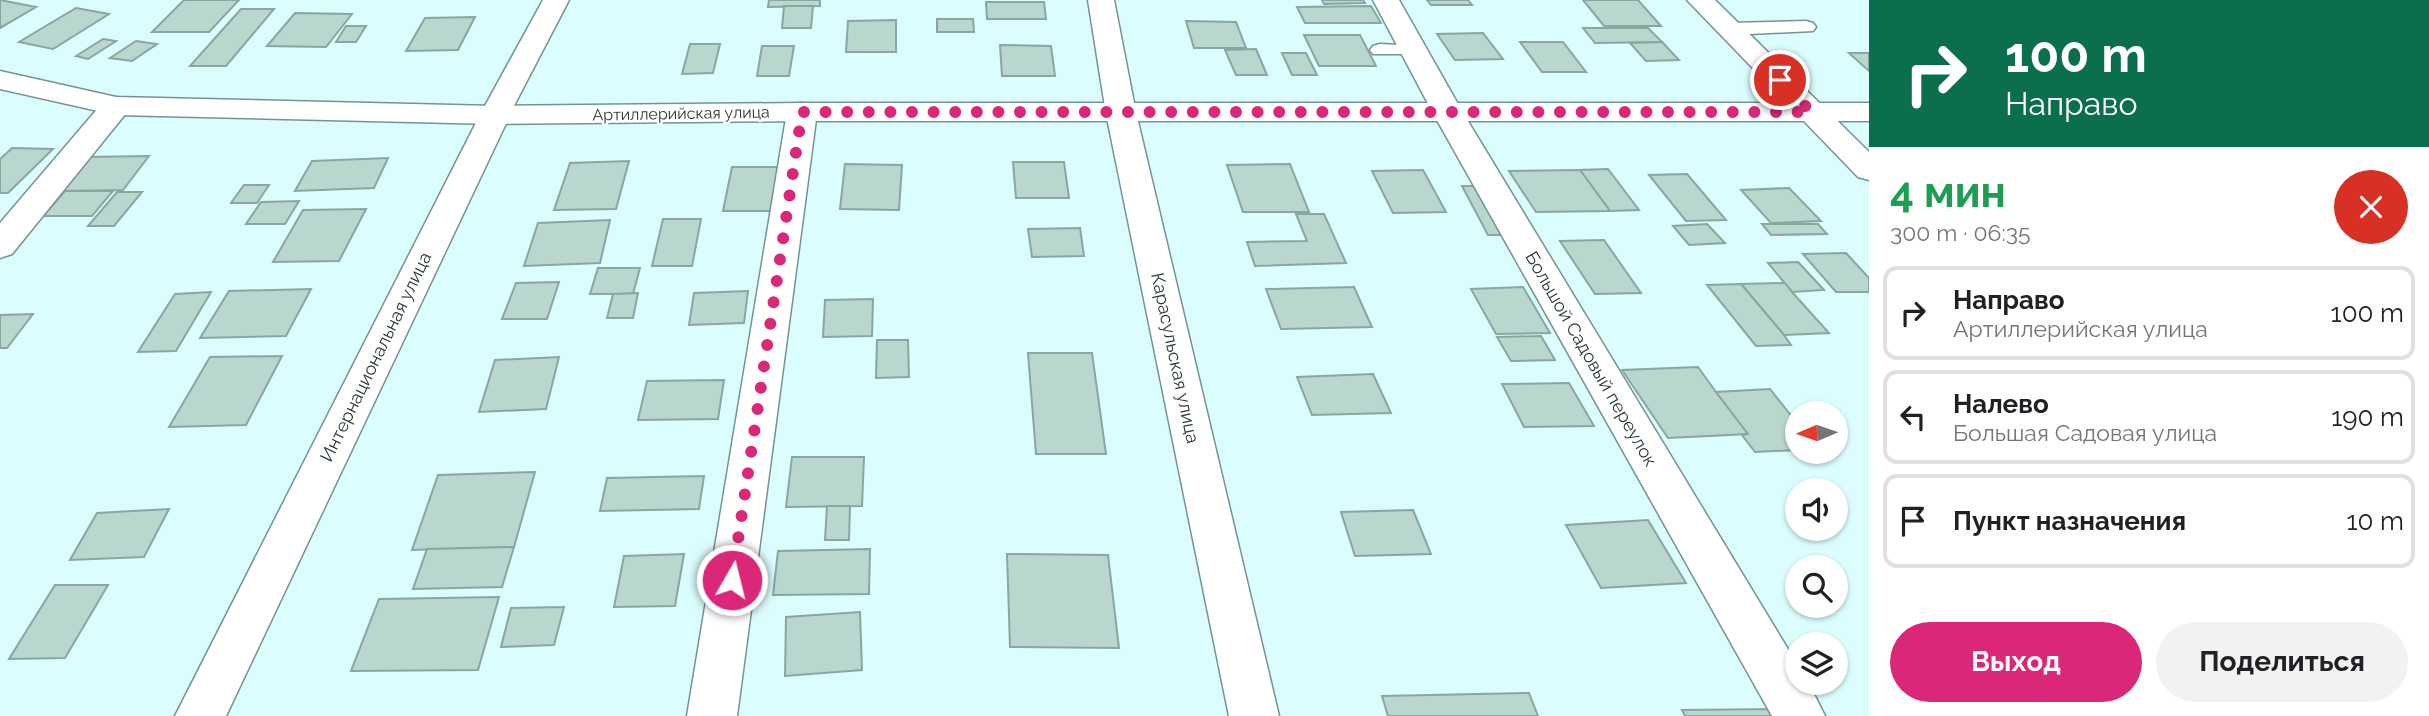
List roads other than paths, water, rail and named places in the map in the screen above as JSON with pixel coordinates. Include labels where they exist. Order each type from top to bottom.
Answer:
[{"type":"street","name":"Интернациональная улица","points":[[200,716],[495,116],[556,0]]},
{"type":"street","name":"Карасульская улица","points":[[1101,0],[1121,113],[1254,716]]},
{"type":"street","name":"Большой Садовый переулок","points":[[1386,0],[1448,113],[1800,716]]},
{"type":"street","points":[[1700,0],[1869,170]]},
{"type":"street","name":"Артиллерийская улица","points":[[0,80],[117,106],[495,116],[802,112],[1869,112]]},
{"type":"street","points":[[0,246],[117,106]]},
{"type":"street","points":[[712,716],[802,112]]},
{"type":"lane","points":[[1729,29],[1806,27]]},
{"type":"lane","points":[[1380,50],[1413,50]]}]
